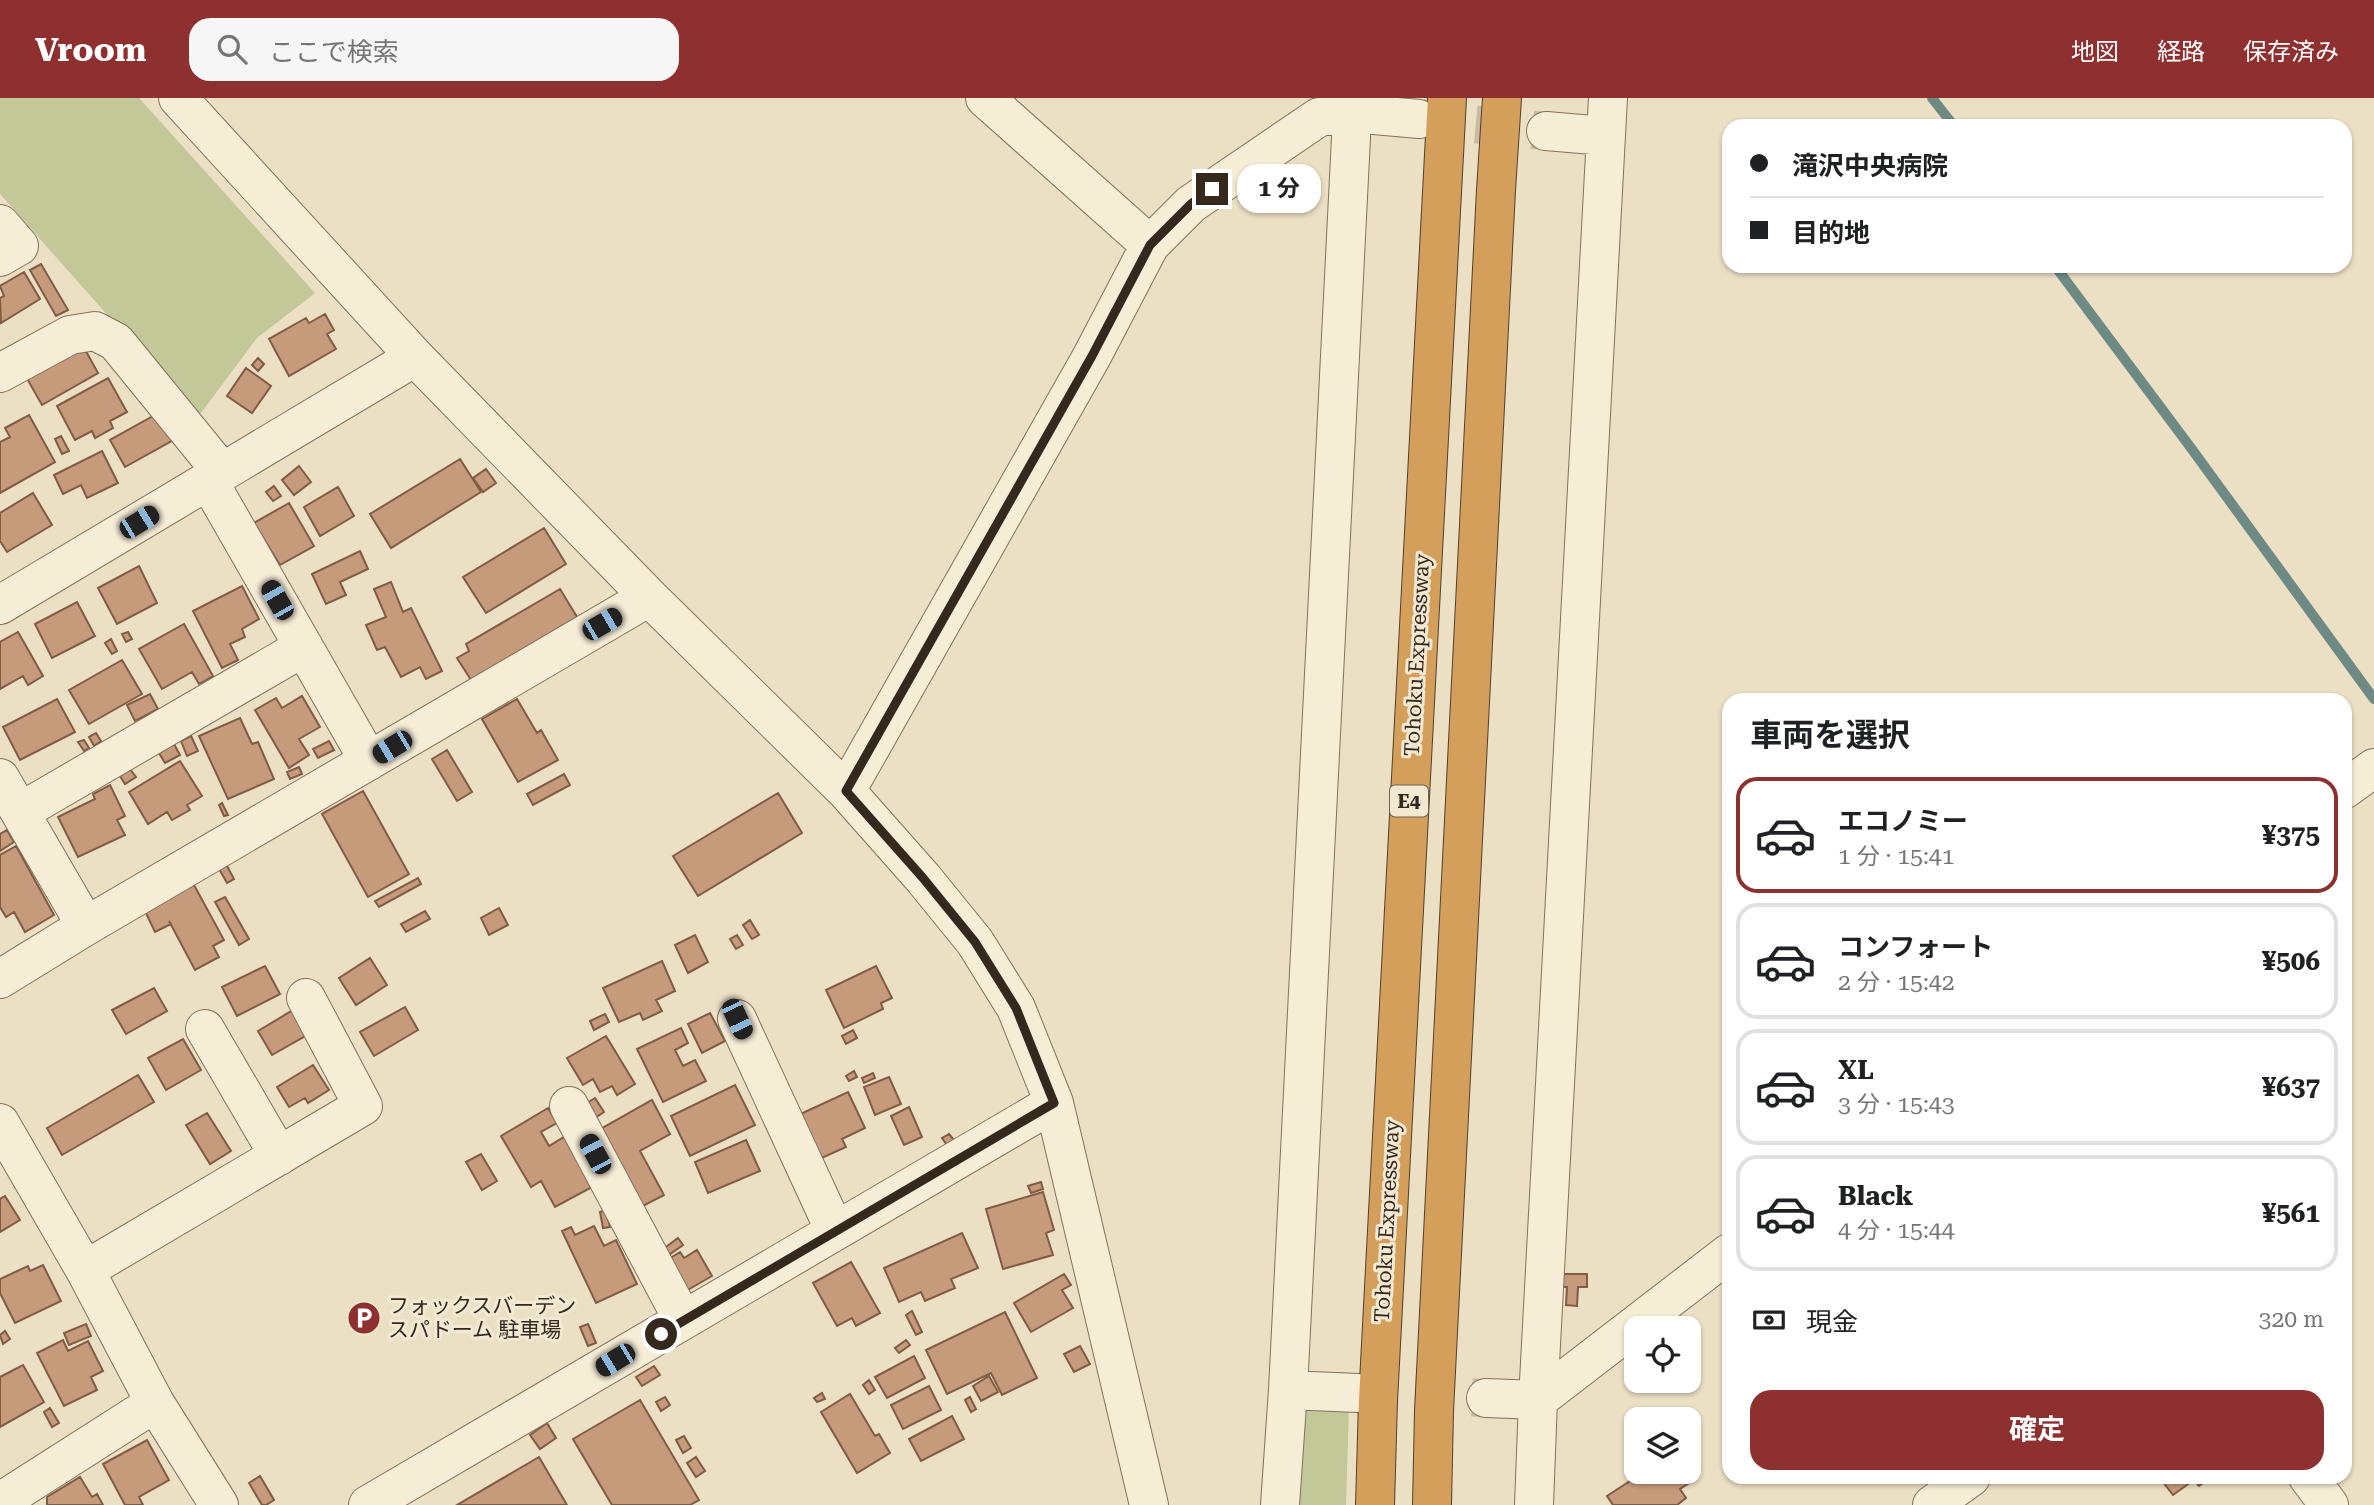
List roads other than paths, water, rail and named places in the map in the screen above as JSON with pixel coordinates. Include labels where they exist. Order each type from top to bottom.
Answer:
[{"type":"highway","points":[[1432,1505],[1448,1133],[1502,98]]},
{"type":"highway","name":"Tohoku Expressway","points":[[1375,1505],[1433,109]]},
{"type":"street","points":[[178,98],[415,357],[649,597],[846,791],[975,942],[1016,1008],[1054,1103],[1149,1505]]},
{"type":"street","points":[[985,98],[1150,245]]},
{"type":"street","points":[[1534,1505],[1608,98]]},
{"type":"street","points":[[1280,1505],[1352,106]]},
{"type":"street","points":[[846,791],[1092,356],[1150,245],[1191,204],[1319,117],[1352,106],[1433,109]]},
{"type":"street","points":[[1546,131],[1605,136]]},
{"type":"street","points":[[0,224],[19,246],[0,257]]},
{"type":"street","points":[[0,373],[69,335],[95,331],[116,342],[215,476],[304,647],[369,761]]},
{"type":"street","points":[[0,605],[415,357]]},
{"type":"street","points":[[0,979],[649,597]]},
{"type":"street","points":[[20,812],[304,647]]},
{"type":"street","points":[[2352,784],[2374,768]]},
{"type":"street","points":[[0,778],[86,926]]},
{"type":"street","points":[[85,1270],[363,1106],[306,999]]},
{"type":"street","points":[[737,1019],[835,1231]]},
{"type":"street","points":[[205,1029],[279,1156]]},
{"type":"street","points":[[368,1505],[1054,1103]]},
{"type":"street","points":[[569,1106],[683,1321]]},
{"type":"street","points":[[0,1123],[85,1270],[155,1403],[219,1505]]},
{"type":"street","points":[[1486,1398],[1538,1400],[1722,1258]]},
{"type":"street","points":[[1288,1390],[1358,1393]]},
{"type":"street","points":[[7,1495],[155,1403]]},
{"type":"street","points":[[1932,1505],[1961,1484]]},
{"type":"street","points":[[2313,1484],[2329,1505]]},
{"type":"waterway","points":[[1932,98],[1948,119]]},
{"type":"waterway","points":[[2060,273],[2374,699]]},
{"type":"tunnel","points":[[1419,119],[1546,131]]},
{"type":"tunnel","points":[[1358,1393],[1486,1398]]},
{"type":"place","name":"フォックスバーデン スパドーム 駐車場","points":[[364,1318]]}]
